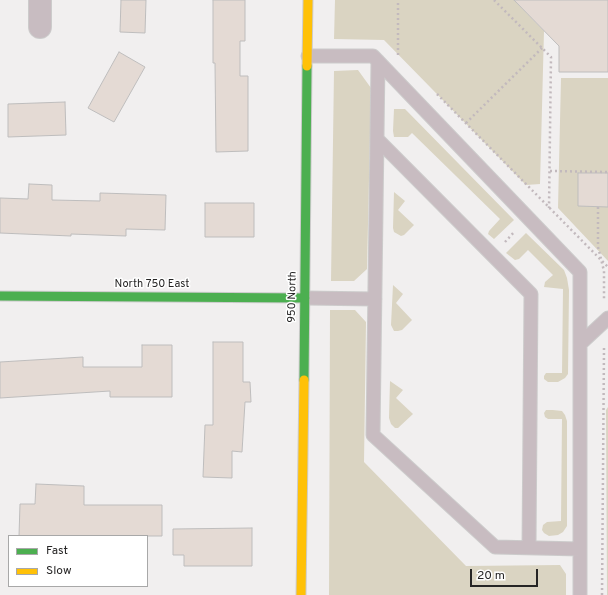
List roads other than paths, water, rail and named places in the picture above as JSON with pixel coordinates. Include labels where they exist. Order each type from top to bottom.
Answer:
[{"type":"street","points":[[40,0],[40,27]]},
{"type":"street","name":"950 North","points":[[301,595],[308,0]]},
{"type":"street","name":"North 750 East","points":[[0,296],[305,298]]},
{"type":"lane","points":[[308,56],[373,56],[580,272],[580,595]]},
{"type":"lane","points":[[378,61],[374,435],[495,547],[580,549]]},
{"type":"lane","points":[[377,139],[531,294],[529,548]]},
{"type":"lane","points":[[305,298],[375,300]]},
{"type":"lane","points":[[580,344],[606,320]]}]
